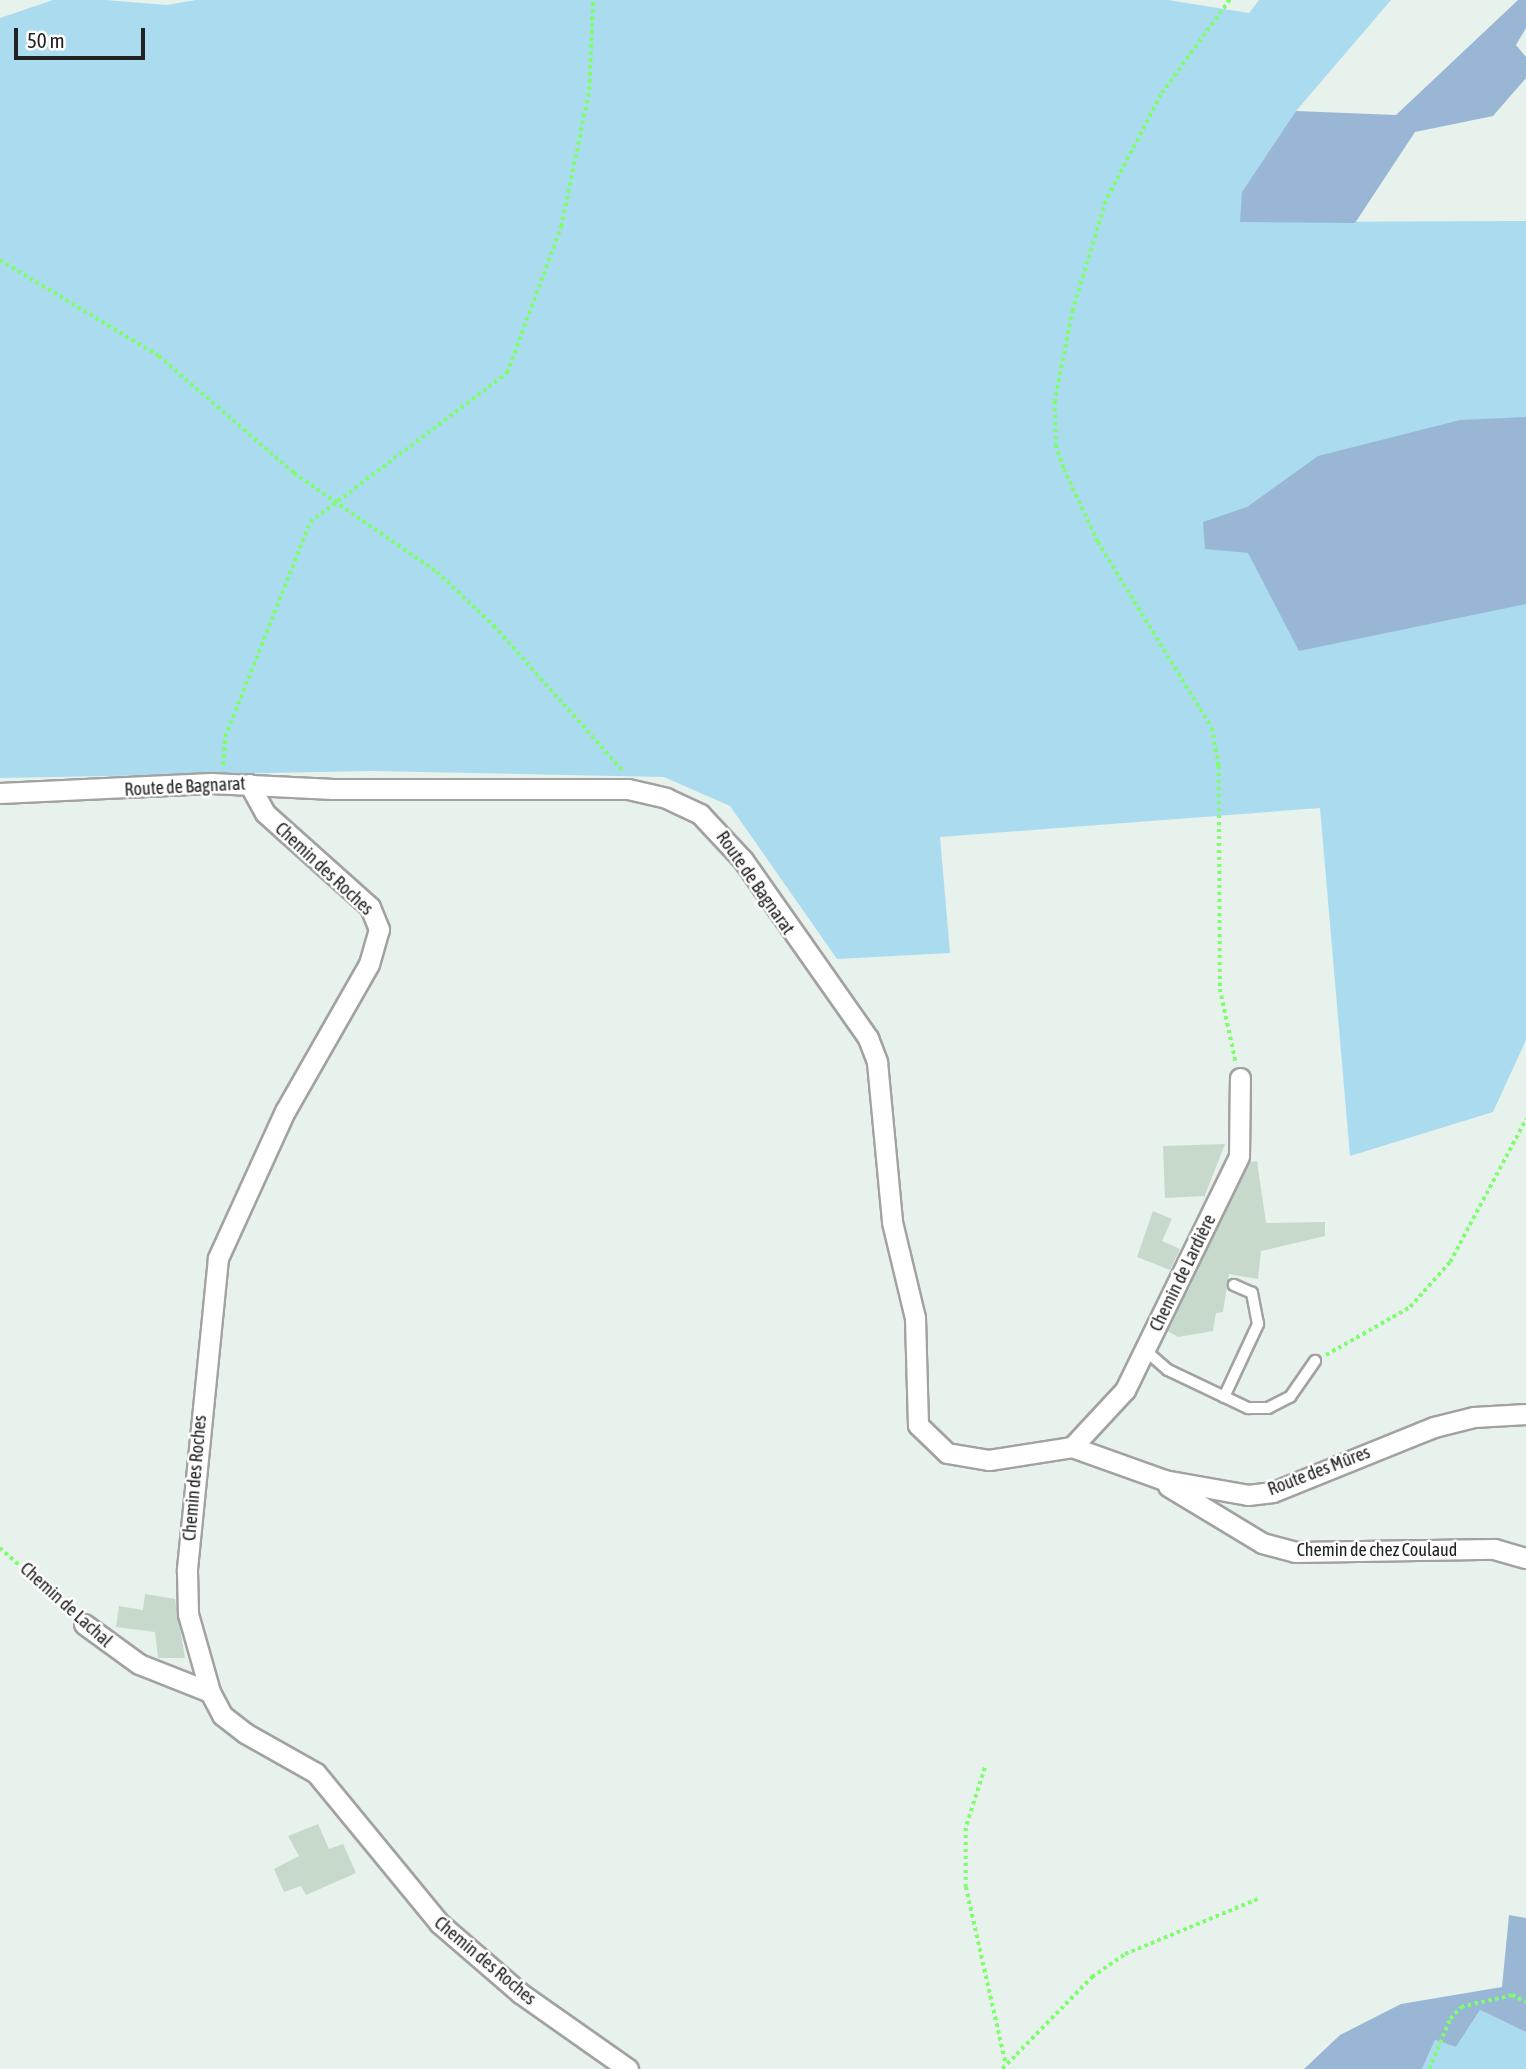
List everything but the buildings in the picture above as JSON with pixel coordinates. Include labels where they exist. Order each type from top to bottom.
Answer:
[{"type":"street","name":"Route de Bagnarat","points":[[0,793],[226,783],[628,789],[683,804],[715,827],[868,1038],[877,1062],[892,1222],[915,1318],[918,1425],[930,1441],[965,1460],[1072,1447]]},
{"type":"street","name":"Chemin des Roches","points":[[249,784],[265,813],[370,907],[379,929],[369,964],[285,1111],[218,1258],[187,1571],[188,1614],[210,1692],[222,1715],[244,1733],[316,1773],[439,1923],[520,1993],[628,2069]]},
{"type":"street","name":"Chemin de Lardière","points":[[1072,1447],[1125,1390],[1239,1156],[1240,1078]]},
{"type":"street","name":"Route des Mûres","points":[[1072,1447],[1164,1480],[1248,1495],[1273,1492],[1434,1427],[1474,1417],[1526,1413]]},
{"type":"street","name":"Chemin de chez Coulaud","points":[[1164,1480],[1262,1543],[1295,1552],[1494,1549],[1526,1558]]},
{"type":"street","name":"Chemin de Lachal","points":[[84,1624],[139,1664],[210,1692]]},
{"type":"lane","points":[[1224,1397],[1258,1324],[1252,1293],[1234,1285]]},
{"type":"lane","points":[[1146,1351],[1168,1370],[1248,1408],[1268,1408],[1290,1397],[1315,1361]]},
{"type":"path","points":[[226,783],[225,737],[310,522],[507,373],[564,214],[589,90],[593,0]]},
{"type":"path","points":[[1230,0],[1161,95],[1106,201],[1073,310],[1055,401],[1056,445],[1064,469],[1098,542],[1212,729],[1219,766],[1220,989],[1240,1078]]},
{"type":"path","points":[[0,260],[159,356],[336,504],[366,518],[468,599],[623,769],[628,789]]},
{"type":"path","points":[[1315,1361],[1410,1307],[1450,1262],[1526,1119]]},
{"type":"path","name":"Chemin de Lachal","points":[[0,1548],[84,1624]]},
{"type":"path","points":[[985,1768],[966,1828],[965,1887],[1006,2064]]},
{"type":"path","points":[[1002,2069],[1092,1977],[1125,1954],[1258,1899]]},
{"type":"path","points":[[1429,2069],[1450,2019],[1461,2007],[1512,1995],[1526,2002]]},
{"type":"shaded area","points":[[53,0],[105,0],[167,5],[196,0],[1168,0],[1249,13],[1259,0],[1391,0],[1296,111],[1240,222],[1526,221],[1526,1040],[1493,1112],[1350,1156],[1320,808],[940,837],[950,953],[837,959],[730,806],[664,777],[371,771],[0,778],[0,18]]},
{"type":"shaded area","points":[[1518,0],[1526,0],[1526,28],[1516,45],[1526,57],[1526,78],[1493,116],[1415,132],[1355,223],[1240,222],[1242,192],[1296,111],[1396,115]]},
{"type":"shaded area","points":[[1526,417],[1526,604],[1299,651],[1248,553],[1205,549],[1203,522],[1247,507],[1318,456],[1460,420]]},
{"type":"shaded area","points":[[1509,1915],[1526,1918],[1526,2032],[1480,2010],[1456,2047],[1435,2040],[1422,2069],[1304,2069],[1340,2035],[1401,2004],[1502,1987]]},
{"type":"shaded area","points":[[1480,2010],[1526,2032],[1526,2069],[1422,2069],[1435,2040],[1456,2047]]}]
